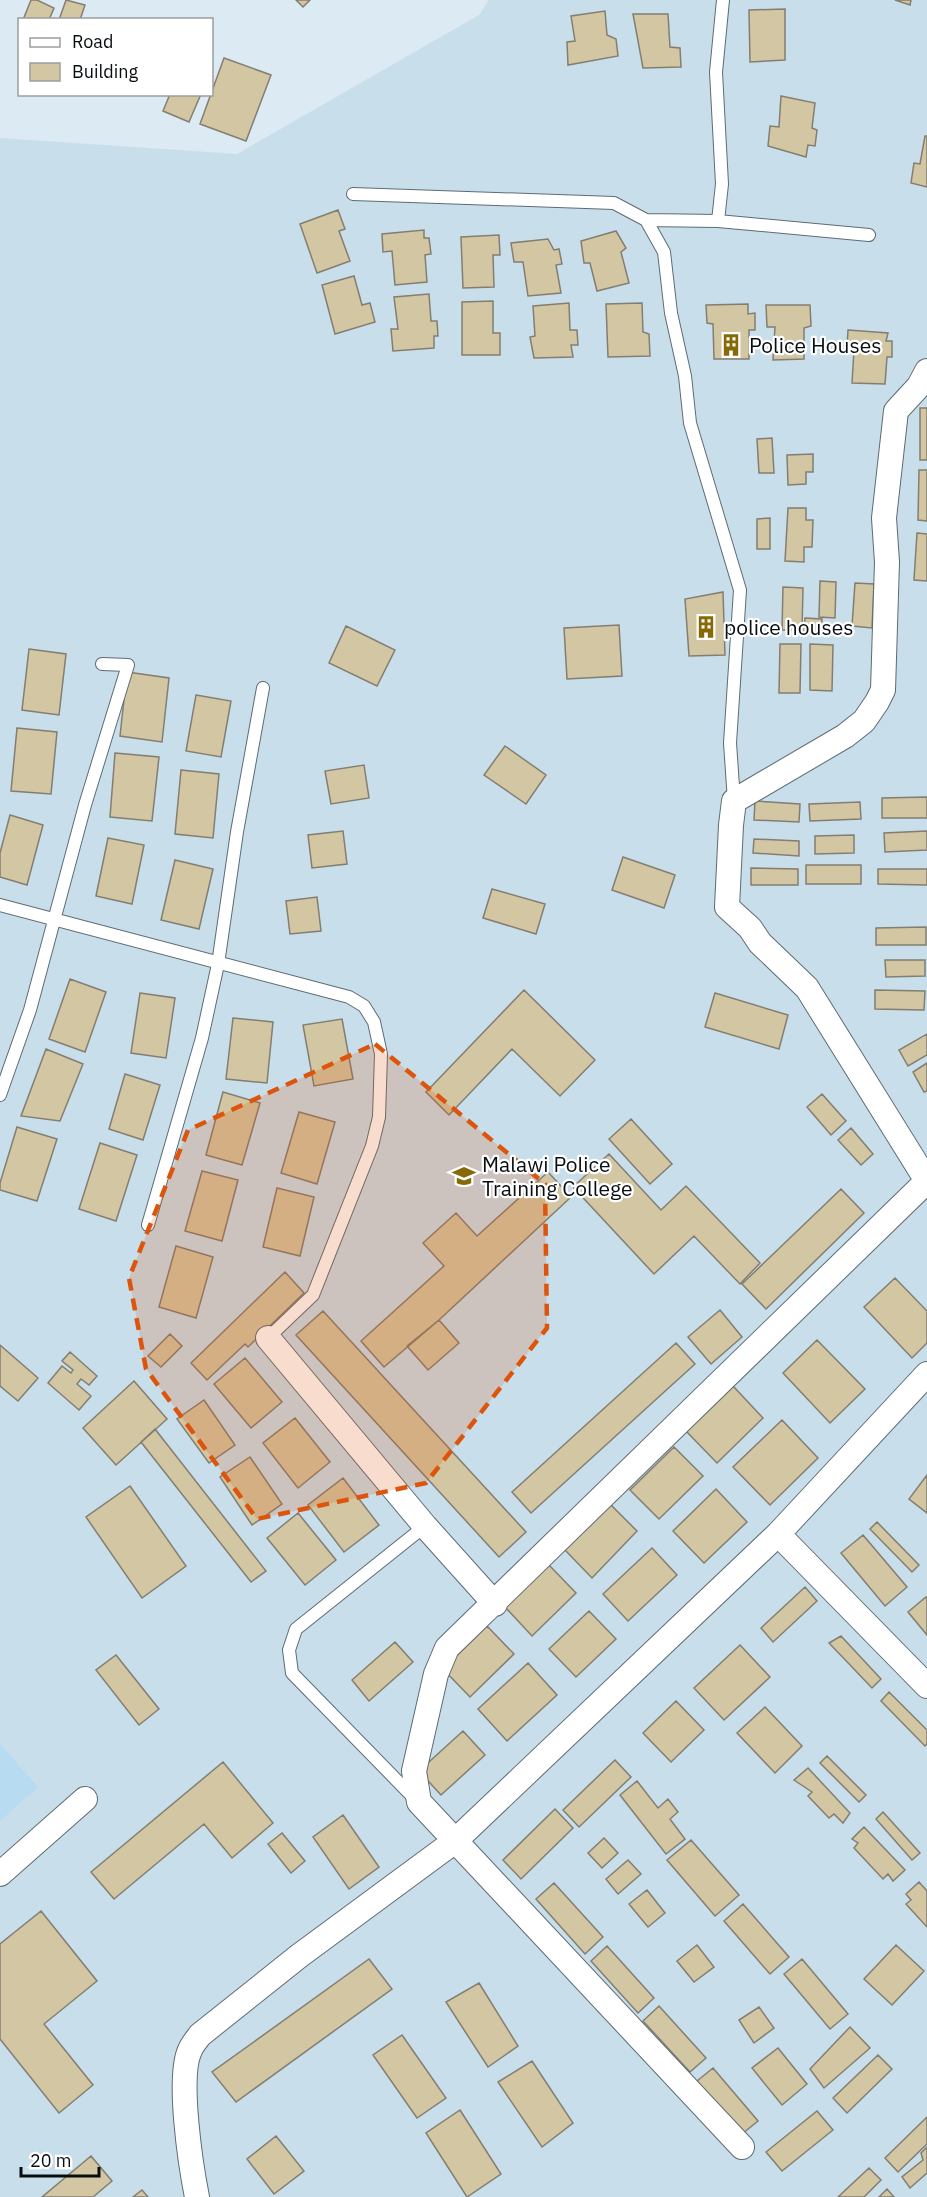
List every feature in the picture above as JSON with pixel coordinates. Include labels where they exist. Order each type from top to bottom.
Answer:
[{"type":"street","points":[[742,2147],[418,1802],[414,1772],[436,1674],[447,1648],[495,1604],[927,1181],[807,988],[760,943],[750,928],[727,907],[734,801],[845,736],[864,721],[880,696],[885,653],[887,562],[884,518],[896,411],[920,386],[927,371]]},
{"type":"street","points":[[268,1338],[425,1526],[495,1604]]},
{"type":"street","points":[[197,2197],[187,2130],[186,2065],[189,2050],[200,2035],[299,1956],[455,1841],[778,1534],[927,1374]]},
{"type":"street","points":[[778,1534],[927,1686]]},
{"type":"street","points":[[0,1874],[85,1799]]},
{"type":"lane","points":[[718,220],[722,184],[716,72],[723,0]]},
{"type":"lane","points":[[352,194],[614,203],[646,220],[718,220],[869,235]]},
{"type":"lane","points":[[646,220],[664,252],[671,313],[685,376],[690,423],[740,590],[730,743],[734,801]]},
{"type":"lane","points":[[0,1095],[30,1010],[85,805],[128,665],[102,664]]},
{"type":"lane","points":[[148,1225],[202,1038],[218,964],[237,832],[263,688]]},
{"type":"lane","points":[[0,905],[349,997],[364,1006],[374,1022],[381,1054],[379,1116],[372,1146],[313,1296],[268,1338]]},
{"type":"lane","points":[[418,1802],[292,1673],[289,1650],[296,1629],[425,1526]]},
{"type":"highlighted area","points":[[375,1044],[545,1184],[547,1328],[426,1483],[257,1519],[146,1369],[129,1278],[188,1130]]},
{"type":"shaded area","name":"Malawi Police Training College","points":[[489,0],[927,0],[927,2197],[0,2197],[0,138],[237,154],[479,15]]},
{"type":"shaded area","points":[[0,1744],[38,1787],[0,1821]]},
{"type":"building","points":[[31,0],[37,0],[54,8],[50,18],[24,18]]},
{"type":"building","points":[[66,0],[85,5],[81,18],[60,18]]},
{"type":"building","points":[[296,0],[310,0],[303,7]]},
{"type":"building","points":[[895,0],[911,0],[910,5]]},
{"type":"building","points":[[785,9],[785,60],[750,62],[749,10]]},
{"type":"building","points":[[605,11],[607,35],[616,39],[618,56],[568,65],[567,42],[575,41],[571,16]]},
{"type":"building","points":[[633,14],[668,14],[670,47],[680,48],[681,67],[643,68]]},
{"type":"building","points":[[224,58],[271,75],[246,141],[200,124],[210,96],[213,96],[213,88]]},
{"type":"building","points":[[169,96],[200,96],[189,122],[163,111]]},
{"type":"building","points":[[781,96],[815,103],[812,128],[817,130],[815,146],[808,145],[806,157],[768,146],[770,126],[779,127]]},
{"type":"building","points":[[925,136],[927,136],[927,187],[911,183],[914,163],[920,164]]},
{"type":"building","points":[[338,210],[345,229],[339,231],[350,261],[317,273],[300,224]]},
{"type":"building","points":[[424,230],[424,238],[429,238],[431,254],[425,255],[427,282],[395,285],[392,251],[383,252],[382,234]]},
{"type":"building","points":[[616,231],[626,248],[621,252],[629,283],[597,291],[590,263],[584,263],[581,241]]},
{"type":"building","points":[[499,235],[500,255],[493,255],[494,287],[463,288],[461,237]]},
{"type":"building","points":[[548,239],[554,250],[559,249],[562,264],[556,265],[561,293],[528,296],[523,262],[514,262],[511,243]]},
{"type":"building","points":[[354,276],[362,305],[370,303],[375,322],[335,334],[322,285]]},
{"type":"building","points":[[429,294],[431,321],[437,321],[438,336],[434,336],[434,348],[393,351],[391,329],[398,329],[394,297]]},
{"type":"building","points":[[493,301],[493,333],[500,333],[500,355],[462,355],[462,302]]},
{"type":"building","points":[[569,303],[570,330],[577,330],[578,345],[571,345],[573,357],[534,358],[530,337],[535,336],[533,306]]},
{"type":"building","points":[[642,303],[643,332],[649,334],[650,356],[608,357],[606,304]]},
{"type":"building","name":"Police Houses","points":[[748,304],[748,314],[755,313],[755,330],[749,330],[749,359],[714,359],[713,324],[707,323],[706,305]]},
{"type":"building","name":"Police Houses","points":[[766,305],[810,305],[811,326],[804,328],[804,359],[773,360],[775,327],[767,327]]},
{"type":"building","name":"Police Houses","points":[[848,330],[888,333],[886,341],[892,341],[892,357],[887,357],[885,384],[852,383],[854,350],[847,346]]},
{"type":"building","points":[[920,408],[927,408],[927,460],[920,460]]},
{"type":"building","points":[[772,438],[774,473],[759,473],[757,439]]},
{"type":"building","points":[[813,454],[813,472],[806,472],[806,484],[788,485],[787,455]]},
{"type":"building","points":[[919,470],[927,470],[927,521],[918,520]]},
{"type":"building","points":[[788,508],[806,508],[806,520],[813,520],[812,547],[804,547],[804,562],[785,561]]},
{"type":"building","points":[[770,518],[770,549],[757,549],[757,519]]},
{"type":"building","points":[[917,533],[927,534],[927,581],[914,580]]},
{"type":"building","points":[[820,581],[836,582],[835,618],[819,617]]},
{"type":"building","points":[[855,583],[874,584],[872,628],[852,626]]},
{"type":"building","points":[[783,587],[803,588],[802,630],[782,630]]},
{"type":"building","name":"police houses","points":[[723,592],[725,655],[689,656],[685,599]]},
{"type":"building","points":[[805,618],[822,619],[821,634],[804,633]]},
{"type":"building","points":[[619,625],[622,676],[567,679],[564,628]]},
{"type":"building","points":[[346,626],[395,650],[377,686],[329,663]]},
{"type":"building","points":[[780,644],[801,644],[800,693],[779,693]]},
{"type":"building","points":[[810,644],[833,645],[832,691],[810,690]]},
{"type":"building","points":[[29,649],[66,654],[59,715],[22,710]]},
{"type":"building","points":[[127,672],[169,678],[162,742],[120,736]]},
{"type":"building","points":[[196,695],[231,701],[221,757],[186,751]]},
{"type":"building","points":[[17,728],[57,732],[51,794],[11,791]]},
{"type":"building","points":[[505,746],[546,775],[526,804],[484,775]]},
{"type":"building","points":[[115,753],[159,757],[152,821],[110,817]]},
{"type":"building","points":[[364,765],[369,798],[331,804],[325,771]]},
{"type":"building","points":[[181,770],[219,774],[213,838],[175,834]]},
{"type":"building","points":[[927,797],[927,818],[882,818],[882,798]]},
{"type":"building","points":[[755,801],[800,804],[799,822],[754,820]]},
{"type":"building","points":[[860,802],[861,819],[810,821],[809,804]]},
{"type":"building","points":[[10,815],[43,825],[27,885],[0,877],[0,853]]},
{"type":"building","points":[[343,831],[347,864],[312,868],[308,835]]},
{"type":"building","points":[[927,831],[927,850],[885,852],[884,833]]},
{"type":"building","points":[[854,835],[854,853],[815,854],[815,836]]},
{"type":"building","points":[[108,838],[144,845],[132,904],[96,896]]},
{"type":"building","points":[[754,839],[799,841],[799,856],[753,853]]},
{"type":"building","points":[[623,857],[675,875],[664,908],[612,890]]},
{"type":"building","points":[[175,860],[213,869],[199,929],[161,920]]},
{"type":"building","points":[[806,865],[861,865],[861,884],[806,884]]},
{"type":"building","points":[[751,868],[798,869],[798,885],[751,885]]},
{"type":"building","points":[[878,869],[927,869],[927,885],[878,884]]},
{"type":"building","points":[[492,889],[545,904],[536,934],[483,918]]},
{"type":"building","points":[[317,897],[321,931],[290,934],[286,901]]},
{"type":"building","points":[[926,927],[926,945],[876,945],[876,928]]},
{"type":"building","points":[[885,960],[925,960],[925,976],[886,977]]},
{"type":"building","points":[[70,979],[106,992],[85,1052],[49,1039]]},
{"type":"building","points":[[524,990],[595,1060],[560,1096],[512,1049],[449,1115],[426,1092]]},
{"type":"building","points":[[875,990],[925,991],[924,1010],[875,1009]]},
{"type":"building","points":[[140,993],[175,998],[166,1058],[131,1053]]},
{"type":"building","points":[[715,993],[788,1015],[779,1049],[705,1027]]},
{"type":"building","points":[[233,1018],[273,1022],[267,1083],[226,1079]]},
{"type":"building","points":[[342,1019],[353,1079],[314,1086],[303,1025]]},
{"type":"building","points":[[927,1034],[927,1055],[908,1066],[899,1050]]},
{"type":"building","points":[[46,1049],[83,1064],[60,1121],[21,1116]]},
{"type":"building","points":[[927,1063],[927,1091],[924,1092],[913,1072]]},
{"type":"building","points":[[125,1074],[160,1085],[143,1140],[109,1129]]},
{"type":"building","points":[[223,1092],[260,1103],[242,1165],[206,1155]]},
{"type":"building","points":[[822,1094],[846,1121],[831,1135],[807,1107]]},
{"type":"building","points":[[299,1112],[335,1122],[317,1184],[281,1173]]},
{"type":"building","points":[[631,1119],[672,1164],[650,1184],[609,1139]]},
{"type":"building","points":[[17,1127],[57,1139],[37,1201],[0,1190],[0,1183]]},
{"type":"building","points":[[851,1128],[873,1154],[861,1165],[838,1140]]},
{"type":"building","points":[[100,1143],[137,1155],[116,1221],[79,1209]]},
{"type":"building","points":[[609,1154],[661,1210],[686,1186],[760,1263],[740,1284],[694,1236],[654,1274],[573,1187]]},
{"type":"building","points":[[202,1171],[238,1180],[222,1241],[185,1231]]},
{"type":"building","points":[[548,1172],[571,1197],[439,1320],[384,1367],[361,1341],[444,1266],[423,1243],[456,1213],[477,1236]]},
{"type":"building","points":[[277,1188],[314,1197],[300,1256],[263,1247]]},
{"type":"building","points":[[841,1189],[864,1213],[766,1309],[742,1284]]},
{"type":"building","points":[[176,1246],[213,1257],[196,1318],[159,1307]]},
{"type":"building","points":[[285,1272],[304,1293],[248,1347],[245,1344],[207,1380],[191,1363]]},
{"type":"building","points":[[895,1278],[927,1311],[927,1343],[912,1358],[864,1307]]},
{"type":"building","points":[[720,1310],[742,1337],[711,1364],[688,1337]]},
{"type":"building","points":[[323,1311],[526,1532],[499,1557],[296,1335]]},
{"type":"building","points":[[439,1320],[459,1343],[428,1370],[407,1346]]},
{"type":"building","points":[[170,1334],[182,1346],[161,1367],[148,1356]]},
{"type":"building","points":[[817,1340],[865,1389],[830,1423],[783,1373]]},
{"type":"building","points":[[676,1343],[695,1364],[531,1513],[512,1492]]},
{"type":"building","points":[[0,1345],[38,1378],[18,1401],[0,1386]]},
{"type":"building","points":[[70,1352],[97,1376],[89,1385],[81,1379],[77,1384],[91,1396],[79,1410],[48,1383],[62,1366],[71,1373],[73,1370],[62,1361]]},
{"type":"building","points":[[245,1358],[282,1402],[251,1428],[214,1384]]},
{"type":"building","points":[[134,1381],[167,1419],[116,1465],[83,1428]]},
{"type":"building","points":[[733,1386],[763,1418],[717,1463],[686,1431]]},
{"type":"building","points":[[204,1400],[235,1445],[209,1463],[177,1419]]},
{"type":"building","points":[[295,1418],[330,1462],[298,1488],[263,1443]]},
{"type":"building","points":[[782,1420],[818,1458],[770,1505],[733,1467]]},
{"type":"building","points":[[155,1429],[266,1571],[251,1582],[141,1442]]},
{"type":"building","points":[[674,1447],[703,1476],[659,1519],[630,1490]]},
{"type":"building","points":[[250,1457],[282,1504],[252,1525],[220,1477]]},
{"type":"building","points":[[927,1475],[927,1513],[909,1499]]},
{"type":"building","points":[[343,1478],[379,1525],[344,1552],[308,1505]]},
{"type":"building","points":[[130,1486],[186,1566],[142,1598],[86,1517]]},
{"type":"building","points":[[716,1489],[747,1522],[704,1563],[673,1531]]},
{"type":"building","points":[[610,1504],[637,1531],[592,1578],[565,1550]]},
{"type":"building","points":[[298,1513],[336,1560],[305,1585],[267,1538]]},
{"type":"building","points":[[877,1522],[919,1565],[912,1572],[870,1529]]},
{"type":"building","points":[[863,1535],[907,1587],[885,1606],[841,1553]]},
{"type":"building","points":[[652,1548],[677,1575],[628,1621],[603,1594]]},
{"type":"building","points":[[549,1565],[576,1593],[532,1636],[505,1607]]},
{"type":"building","points":[[805,1587],[817,1601],[773,1642],[761,1628]]},
{"type":"building","points":[[926,1597],[927,1599],[927,1635],[908,1612]]},
{"type":"building","points":[[589,1611],[616,1639],[576,1677],[549,1649]]},
{"type":"building","points":[[487,1626],[514,1654],[470,1697],[443,1669]]},
{"type":"building","points":[[841,1636],[881,1679],[872,1688],[829,1643]]},
{"type":"building","points":[[395,1642],[413,1662],[369,1701],[352,1680]]},
{"type":"building","points":[[740,1645],[770,1677],[724,1720],[694,1688]]},
{"type":"building","points":[[116,1655],[159,1709],[139,1725],[96,1670]]},
{"type":"building","points":[[528,1663],[557,1695],[507,1741],[478,1709]]},
{"type":"building","points":[[889,1692],[927,1730],[925,1746],[881,1701]]},
{"type":"building","points":[[676,1701],[704,1730],[671,1762],[643,1733]]},
{"type":"building","points":[[765,1707],[802,1746],[775,1773],[737,1733]]},
{"type":"building","points":[[463,1731],[485,1755],[441,1795],[419,1771]]},
{"type":"building","points":[[827,1756],[866,1795],[859,1802],[820,1763]]},
{"type":"building","points":[[615,1760],[631,1777],[579,1827],[563,1810]]},
{"type":"building","points":[[223,1762],[273,1823],[232,1858],[204,1824],[114,1899],[91,1872]]},
{"type":"building","points":[[808,1768],[850,1813],[843,1823],[834,1814],[829,1818],[808,1796],[812,1792],[794,1780]]},
{"type":"building","points":[[637,1781],[658,1808],[668,1799],[678,1812],[670,1819],[685,1839],[666,1854],[620,1795]]},
{"type":"building","points":[[555,1809],[573,1828],[521,1879],[503,1860]]},
{"type":"building","points":[[883,1812],[920,1853],[912,1860],[876,1819]]},
{"type":"building","points":[[343,1815],[379,1867],[349,1889],[313,1837]]},
{"type":"building","points":[[864,1827],[905,1870],[893,1881],[888,1874],[883,1879],[854,1848],[858,1843],[852,1839]]},
{"type":"building","points":[[282,1833],[305,1861],[291,1873],[268,1844]]},
{"type":"building","points":[[604,1838],[618,1853],[602,1868],[588,1853]]},
{"type":"building","points":[[691,1840],[739,1895],[715,1916],[667,1860]]},
{"type":"building","points":[[628,1860],[641,1874],[618,1894],[606,1879]]},
{"type":"building","points":[[919,1882],[927,1891],[927,1927],[906,1904],[911,1900],[906,1894]]},
{"type":"building","points":[[554,1883],[603,1937],[585,1954],[536,1899]]},
{"type":"building","points":[[647,1890],[665,1913],[648,1927],[629,1904]]},
{"type":"building","points":[[743,1904],[789,1957],[770,1974],[724,1921]]},
{"type":"building","points":[[41,1911],[97,1981],[44,2024],[93,2085],[59,2113],[0,2039],[0,1944]]},
{"type":"building","points":[[697,1945],[714,1967],[694,1982],[677,1961]]},
{"type":"building","points":[[896,1945],[924,1971],[892,2005],[864,1979]]},
{"type":"building","points":[[607,1946],[654,1998],[638,2013],[591,1961]]},
{"type":"building","points":[[369,1959],[392,1989],[236,2102],[212,2072]]},
{"type":"building","points":[[802,1959],[848,2014],[830,2029],[784,1974]]},
{"type":"building","points":[[479,1983],[518,2046],[488,2067],[446,2002]]},
{"type":"building","points":[[659,2006],[706,2058],[690,2072],[643,2021]]},
{"type":"building","points":[[759,2007],[774,2028],[754,2043],[739,2020]]},
{"type":"building","points":[[850,2027],[870,2048],[824,2088],[810,2069]]},
{"type":"building","points":[[402,2035],[446,2098],[417,2118],[373,2055]]},
{"type":"building","points":[[778,2048],[807,2084],[782,2105],[752,2068]]},
{"type":"building","points":[[878,2055],[892,2069],[847,2113],[833,2098]]},
{"type":"building","points":[[532,2061],[573,2123],[542,2147],[498,2082]]},
{"type":"building","points":[[713,2068],[758,2121],[742,2134],[697,2081]]},
{"type":"building","points":[[460,2110],[501,2174],[467,2197],[426,2133]]},
{"type":"building","points":[[817,2111],[833,2130],[782,2171],[766,2152]]},
{"type":"building","points":[[927,2117],[927,2144],[898,2172],[885,2158]]},
{"type":"building","points":[[276,2136],[304,2171],[274,2194],[247,2159]]},
{"type":"building","points":[[927,2147],[927,2173],[910,2188],[902,2177],[923,2160],[921,2153]]},
{"type":"building","points":[[91,2156],[112,2181],[93,2197],[42,2197]]},
{"type":"building","points":[[869,2168],[881,2180],[864,2197],[838,2197]]},
{"type":"building","points":[[887,2189],[894,2197],[879,2197]]},
{"type":"building","points":[[142,2190],[148,2197],[133,2197]]},
{"type":"place","name":"Police Houses","points":[[731,345]]},
{"type":"place","name":"police houses","points":[[706,627]]},
{"type":"place","name":"Malawi Police Training College","points":[[464,1176]]}]
